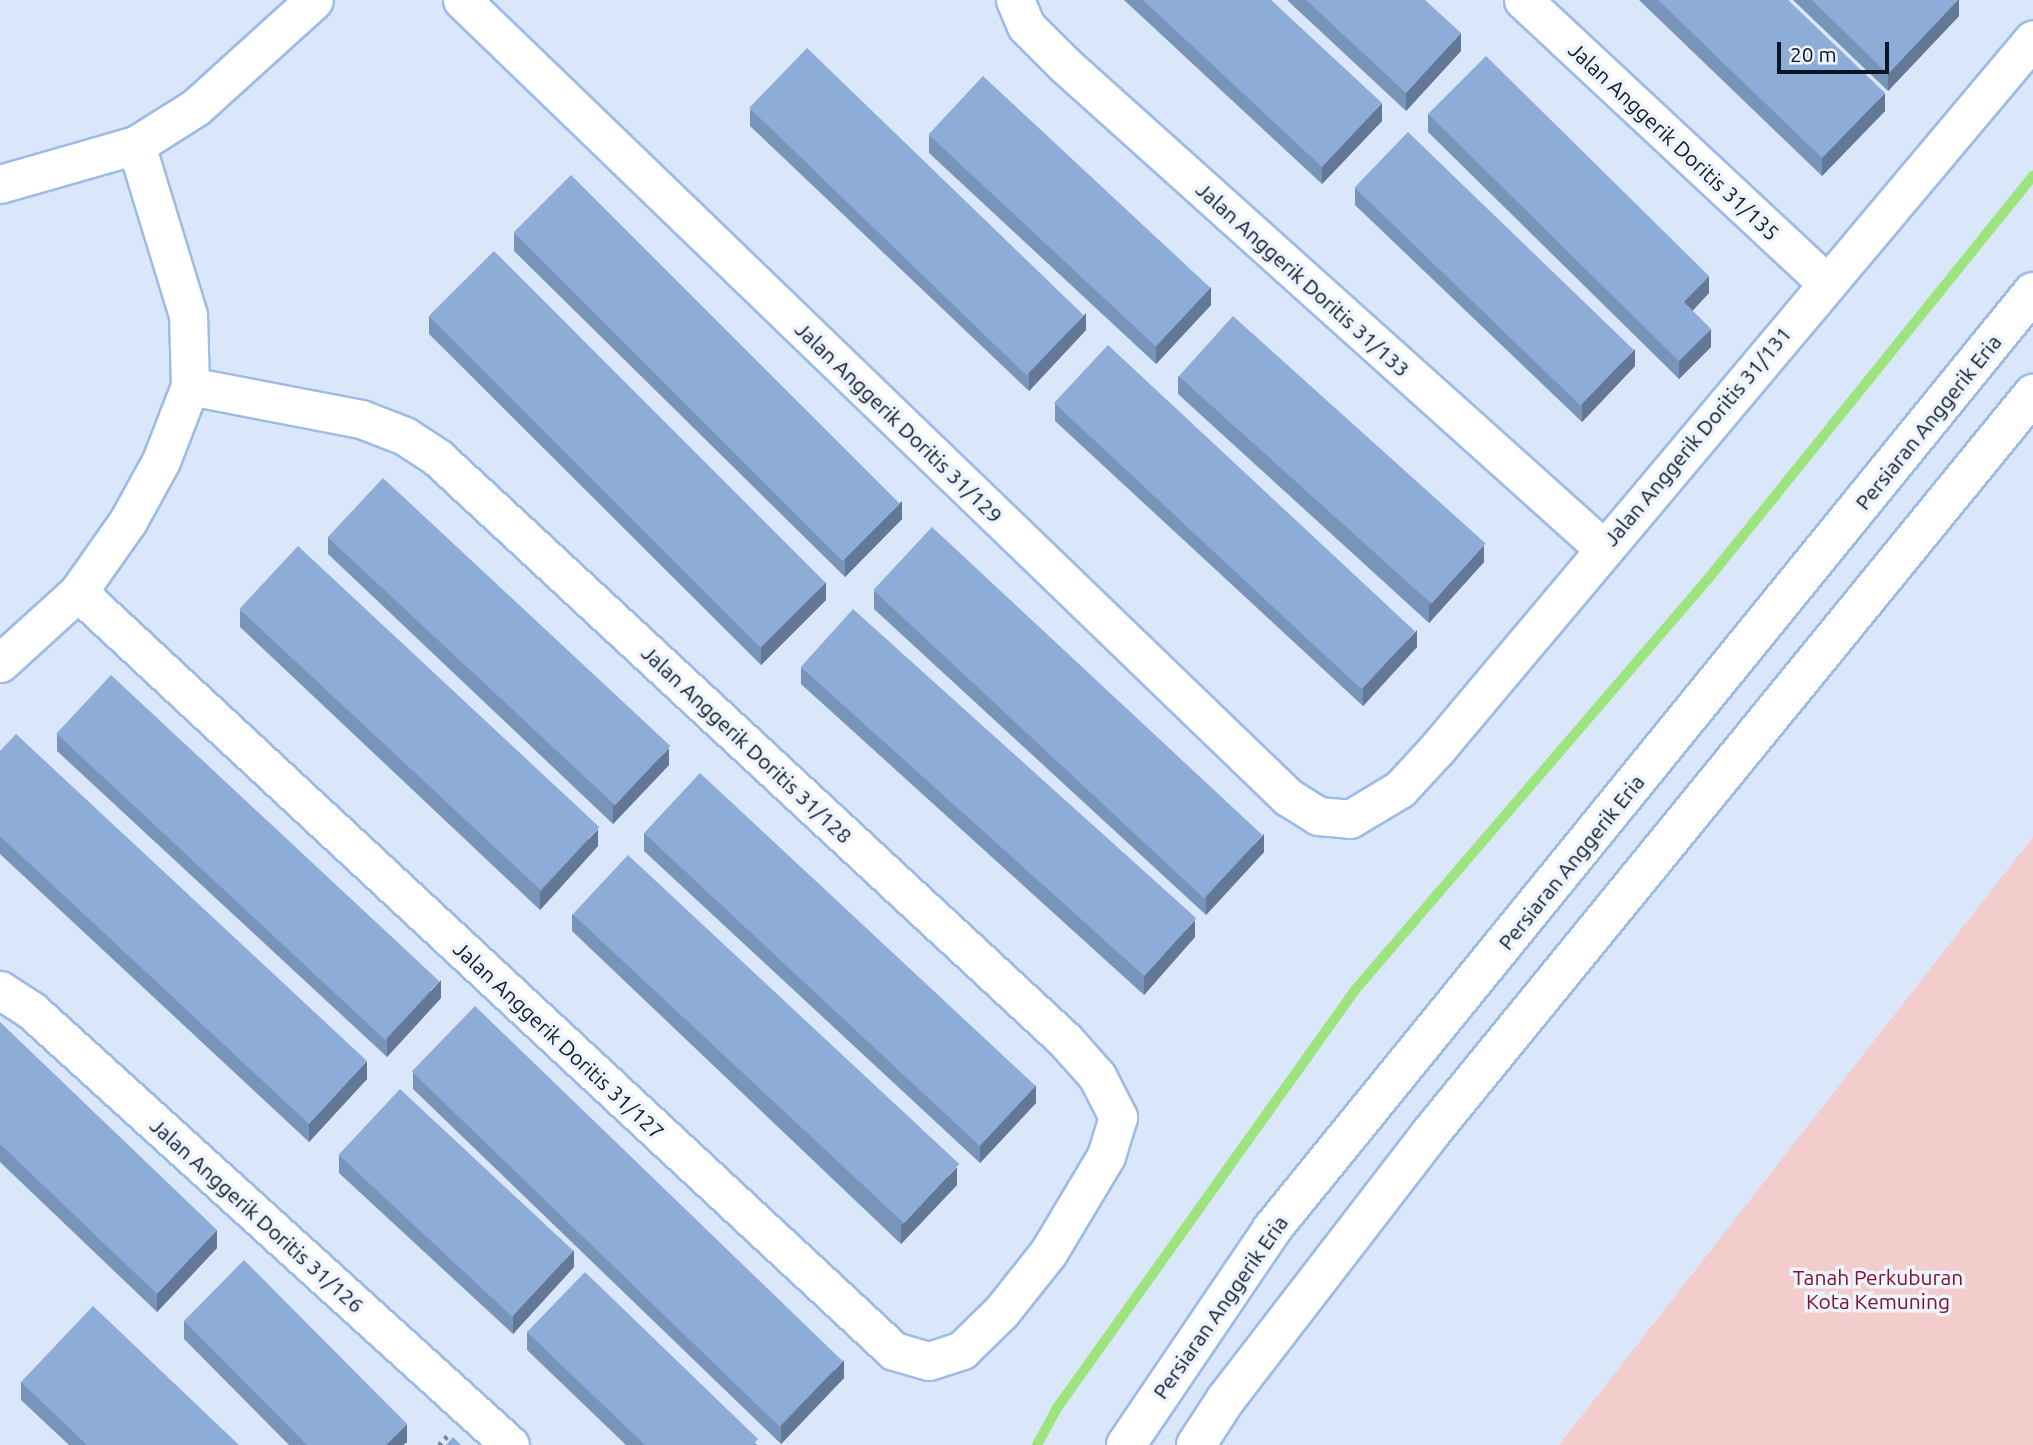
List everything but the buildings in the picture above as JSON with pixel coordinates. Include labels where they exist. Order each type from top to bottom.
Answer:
[{"type":"main road","name":"Persiaran Anggerik Eria","points":[[1126,1445],[1272,1229],[2033,292]]},
{"type":"main road","points":[[1196,1445],[1226,1399],[1430,1134],[2033,394]]},
{"type":"street","points":[[0,184],[136,145],[196,107],[314,0]]},
{"type":"street","name":"Jalan Anggerik Doritis 31/129","points":[[462,0],[1288,797],[1318,816],[1350,819]]},
{"type":"street","name":"Jalan Anggerik Doritis 31/133","points":[[1015,0],[1026,26],[1065,65],[1604,549]]},
{"type":"street","name":"Jalan Anggerik Doritis 31/135","points":[[1523,0],[1825,282]]},
{"type":"street","name":"Jalan Anggerik Doritis 31/131","points":[[1350,819],[1379,804],[1418,771],[1825,282],[2033,38]]},
{"type":"street","points":[[0,663],[78,592],[146,491],[190,386],[188,315],[136,145]]},
{"type":"street","name":"Jalan Anggerik Doritis 31/128","points":[[190,386],[361,419],[405,436],[437,457],[1065,1040],[1097,1076],[1118,1117],[1106,1156],[1048,1253]]},
{"type":"street","name":"Jalan Anggerik Doritis 31/127","points":[[78,592],[894,1351],[929,1361],[962,1350],[1001,1312],[1048,1253]]},
{"type":"street","name":"Jalan Anggerik Doritis 31/126","points":[[0,990],[31,1010],[510,1445]]},
{"type":"green space","name":"Tanah Perkuburan Kota Kemuning","points":[[2033,837],[2033,1445],[1559,1445]]},
{"type":"waterway","points":[[1037,1445],[1057,1408],[1355,990],[1708,579],[2033,176]]}]
